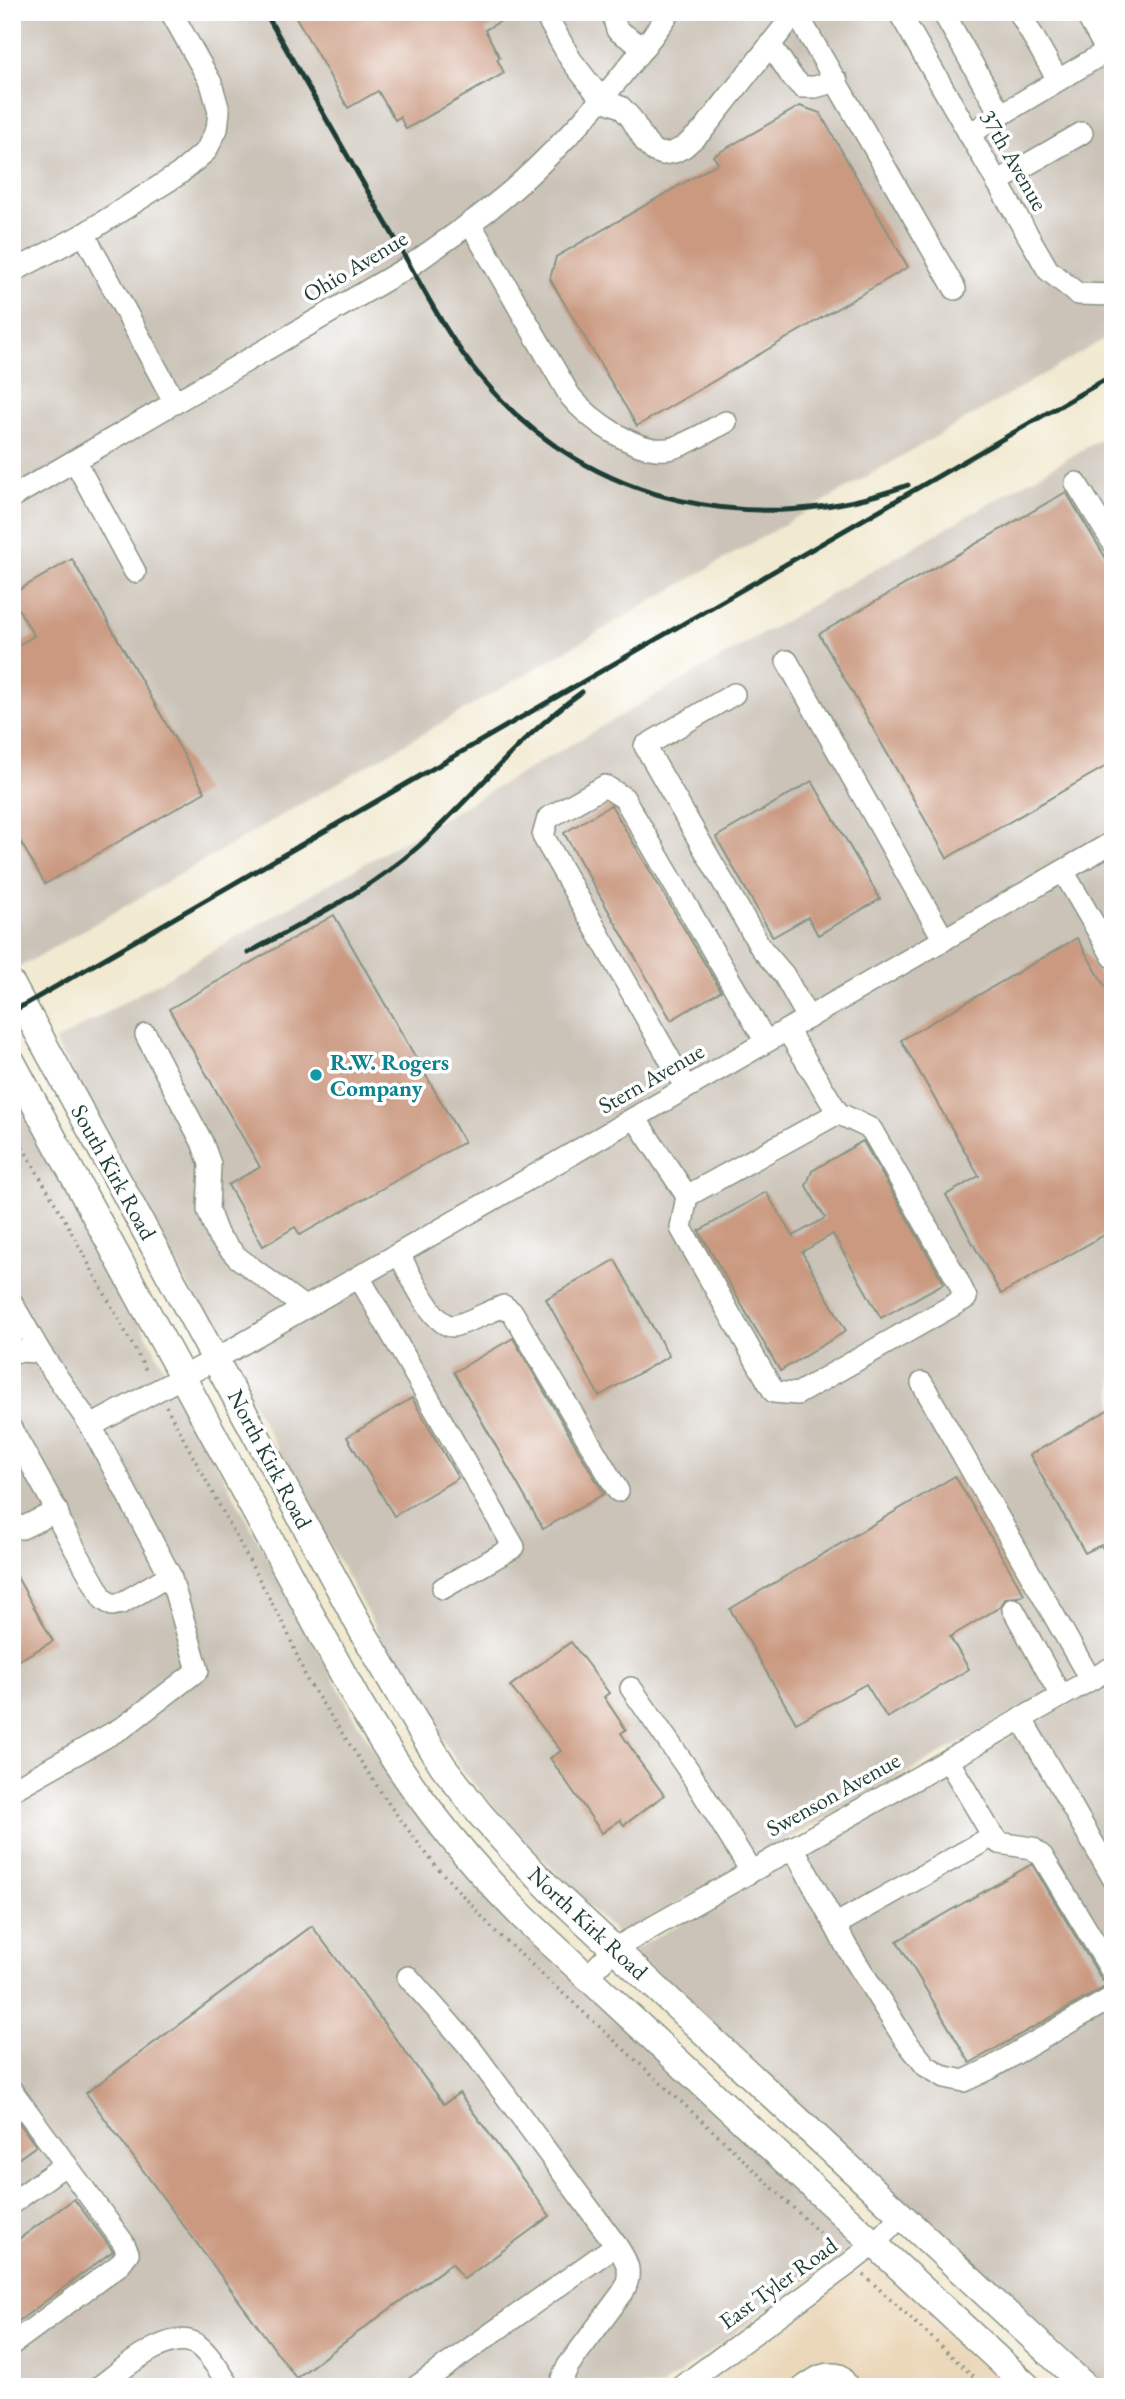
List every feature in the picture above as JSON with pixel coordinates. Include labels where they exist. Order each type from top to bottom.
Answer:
[{"type":"main road","name":"South Kirk Road","points":[[12,985],[216,1360]]},
{"type":"main road","name":"South Kirk Road","points":[[12,1062],[182,1377]]},
{"type":"main road","name":"North Kirk Road","points":[[216,1360],[369,1643],[443,1766],[514,1853],[1086,2387]]},
{"type":"main road","name":"North Kirk Road","points":[[182,1377],[356,1698],[412,1788],[448,1836],[486,1879],[587,1977],[1028,2387]]},
{"type":"street","points":[[12,272],[84,234],[179,174],[206,150],[218,129],[219,111],[211,83],[171,12]]},
{"type":"street","points":[[544,12],[572,60],[602,100],[621,107],[654,151],[663,153],[674,152],[703,130],[797,13],[954,289]]},
{"type":"street","points":[[612,12],[617,30],[644,48]]},
{"type":"street","name":"Ohio Avenue","points":[[12,497],[410,266],[470,223],[516,187],[602,100],[670,12]]},
{"type":"street","name":"37th Avenue","points":[[899,12],[1048,270],[1078,294],[1113,295]]},
{"type":"street","points":[[943,12],[1001,115]]},
{"type":"street","points":[[1019,12],[1058,80]]},
{"type":"street","points":[[969,134],[1107,51],[1086,12]]},
{"type":"street","points":[[770,44],[802,87],[815,88],[836,81]]},
{"type":"street","points":[[997,181],[1082,133]]},
{"type":"street","points":[[470,223],[570,396],[582,411],[610,430],[648,448],[658,449],[668,449],[726,422]]},
{"type":"street","points":[[84,234],[175,403]]},
{"type":"street","points":[[75,461],[135,572]]},
{"type":"street","points":[[1076,483],[1113,543]]},
{"type":"street","points":[[787,661],[944,940]]},
{"type":"street","points":[[734,694],[645,746],[761,948],[784,975],[808,1018]]},
{"type":"street","points":[[687,1088],[543,835],[548,818],[605,786],[624,798],[766,1042]]},
{"type":"street","name":"Stern Avenue","points":[[91,1426],[216,1360],[1113,843]]},
{"type":"street","points":[[1063,871],[1113,957]]},
{"type":"street","points":[[635,1118],[687,1196],[681,1228],[774,1392],[797,1394],[966,1298],[872,1129],[838,1113],[787,1030]]},
{"type":"street","points":[[146,1035],[202,1142],[210,1164],[208,1210],[218,1236],[237,1257],[305,1308]]},
{"type":"street","points":[[687,1196],[838,1113]]},
{"type":"street","points":[[399,1254],[441,1323],[453,1326],[504,1306],[513,1313],[618,1491]]},
{"type":"street","points":[[359,1277],[514,1547],[443,1588]]},
{"type":"street","points":[[12,1304],[40,1352],[91,1426],[170,1575],[198,1670],[125,1726],[12,1790]]},
{"type":"street","points":[[12,1353],[40,1352]]},
{"type":"street","points":[[922,1382],[1090,1679]]},
{"type":"street","points":[[12,1430],[103,1599],[112,1605],[122,1603],[170,1575]]},
{"type":"street","points":[[12,1523],[22,1528],[57,1511]]},
{"type":"street","points":[[1013,1609],[1061,1696]]},
{"type":"street","name":"Swenson Avenue","points":[[587,1977],[614,1949],[1113,1667]]},
{"type":"street","points":[[631,1688],[689,1771],[751,1871]]},
{"type":"street","points":[[1021,1718],[1113,1878]]},
{"type":"street","points":[[948,1760],[999,1843],[1032,1848],[1042,1856],[1113,1973]]},
{"type":"street","points":[[835,1925],[993,1836]]},
{"type":"street","points":[[793,1847],[835,1925],[905,2040],[926,2066],[945,2077],[964,2081],[1113,1997]]},
{"type":"street","points":[[408,1977],[469,2046],[616,2245],[628,2266],[629,2280],[623,2292],[568,2366],[562,2379],[562,2387]]},
{"type":"street","points":[[12,2091],[123,2242],[128,2253],[118,2265],[12,2344]]},
{"type":"street","points":[[12,2203],[66,2164]]},
{"type":"street","name":"East Tyler Road","points":[[681,2387],[874,2244],[901,2216]]},
{"type":"street","points":[[416,2387],[616,2245]]},
{"type":"street","points":[[99,2387],[147,2352],[184,2339],[199,2346],[230,2387]]},
{"type":"street","points":[[803,2387],[820,2375],[830,2373],[840,2375],[849,2387]]},
{"type":"shaded area","points":[[12,12],[1113,12],[1113,334],[18,968],[12,956]]},
{"type":"shaded area","points":[[1113,432],[1113,1656],[618,1936],[528,1844],[463,1772],[399,1671],[55,1042]]},
{"type":"shaded area","points":[[12,1088],[357,1722],[404,1800],[506,1917],[857,2244],[661,2387],[12,2387]]},
{"type":"shaded area","points":[[1113,1679],[1113,2387],[1102,2387],[1032,2318],[632,1951]]},
{"type":"shaded area","points":[[877,2257],[1003,2376],[988,2387],[700,2387]]},
{"type":"building","points":[[293,12],[517,12],[485,30],[500,58],[497,59],[504,73],[406,129],[400,117],[395,120],[378,91],[348,108]]},
{"type":"building","points":[[800,106],[820,113],[908,267],[637,426],[550,279],[556,257],[718,163],[713,156]]},
{"type":"building","points":[[1066,492],[1113,570],[1113,762],[947,858],[819,634]]},
{"type":"building","points":[[72,559],[205,792],[45,884],[12,827],[12,649],[34,636],[12,594]]},
{"type":"building","points":[[812,781],[880,899],[818,935],[808,917],[773,937],[716,837]]},
{"type":"building","points":[[611,805],[721,991],[671,1020],[564,833]]},
{"type":"building","name":"R.W. Rogers Company","points":[[334,915],[464,1142],[300,1235],[295,1227],[263,1246],[228,1185],[260,1167],[169,1009]]},
{"type":"building","points":[[1077,938],[1113,1000],[1113,1230],[1001,1294],[946,1195],[979,1176],[901,1040]]},
{"type":"building","points":[[863,1141],[944,1283],[881,1318],[833,1234],[802,1252],[846,1331],[780,1371],[699,1231],[766,1192],[793,1236],[825,1218],[806,1186],[812,1171]]},
{"type":"building","points":[[615,1260],[669,1356],[599,1396],[546,1299]]},
{"type":"building","points":[[513,1338],[604,1494],[543,1529],[454,1372]]},
{"type":"building","points":[[412,1398],[458,1478],[394,1516],[347,1437]]},
{"type":"building","points":[[1113,1407],[1113,1566],[1101,1545],[1085,1553],[1030,1455]]},
{"type":"building","points":[[955,1476],[1024,1594],[1006,1598],[1000,1607],[950,1637],[969,1669],[887,1718],[866,1684],[796,1723],[730,1609]]},
{"type":"building","points":[[12,1568],[53,1641],[12,1664]]},
{"type":"building","points":[[571,1642],[609,1693],[604,1697],[626,1730],[621,1733],[664,1795],[624,1825],[620,1820],[602,1833],[550,1758],[561,1751],[510,1686]]},
{"type":"building","points":[[1032,1864],[1102,1980],[1108,1985],[970,2063],[897,1941]]},
{"type":"building","points":[[312,1926],[444,2104],[459,2093],[550,2216],[464,2279],[452,2263],[296,2378],[86,2093]]},
{"type":"building","points":[[12,2113],[36,2146],[12,2163]]},
{"type":"building","points":[[74,2199],[113,2251],[12,2326],[12,2244]]},
{"type":"railway","points":[[265,12],[447,329],[484,381],[526,423],[573,457],[625,483],[679,500],[736,509],[794,509],[851,501],[908,485]]},
{"type":"railway","points":[[12,1012],[1113,375]]},
{"type":"railway","points":[[248,953],[336,904],[400,862],[539,727],[582,692]]},
{"type":"place","name":"R.W. Rogers Company","points":[[316,1075]]}]
